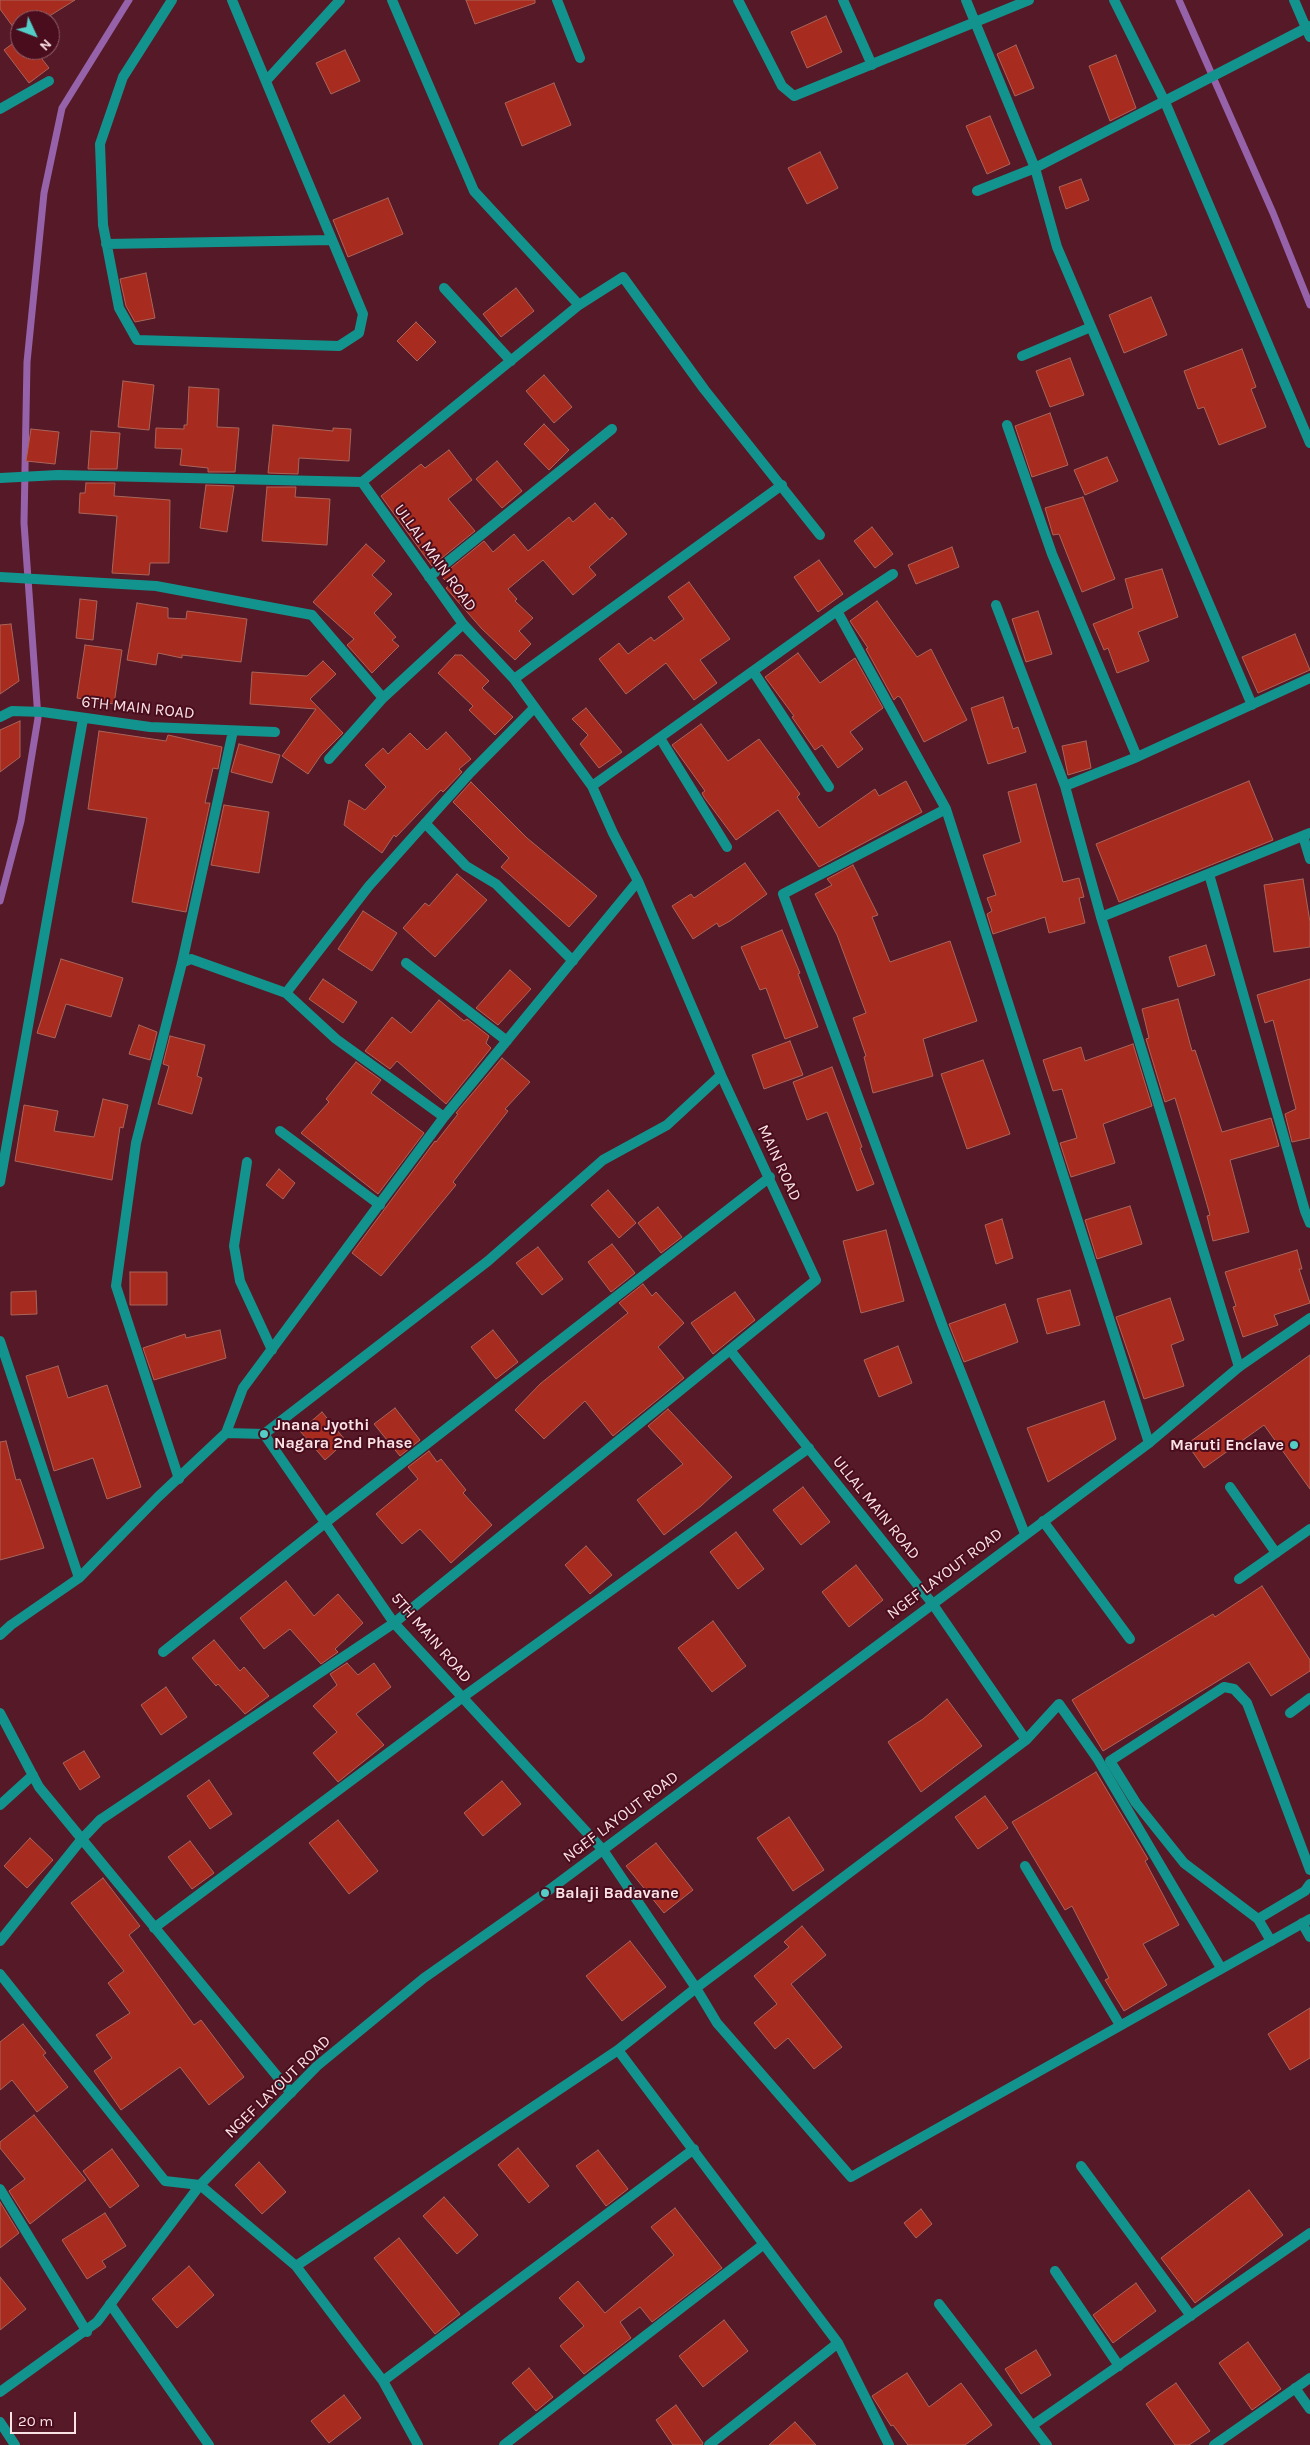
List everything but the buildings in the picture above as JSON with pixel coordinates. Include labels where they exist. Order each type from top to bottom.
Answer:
[{"type":"street","points":[[172,0],[123,77],[100,144],[103,225],[119,308],[137,340],[338,346],[358,333],[362,314],[232,0]]},
{"type":"street","points":[[266,81],[340,0]]},
{"type":"street","points":[[392,0],[474,192],[579,305]]},
{"type":"street","points":[[557,0],[580,58]]},
{"type":"street","points":[[738,0],[782,86],[794,96],[1029,0]]},
{"type":"street","points":[[843,0],[872,65]]},
{"type":"street","points":[[966,0],[1035,168],[1057,247],[1252,706]]},
{"type":"street","points":[[1114,0],[1165,102],[1310,443]]},
{"type":"street","points":[[976,191],[1035,168],[1222,72],[1309,31],[1294,0]]},
{"type":"street","points":[[0,109],[49,81]]},
{"type":"street","points":[[106,244],[332,240]]},
{"type":"street","points":[[0,478],[36,476],[229,477],[362,482],[579,305],[623,277],[704,389],[820,535]]},
{"type":"street","points":[[444,288],[511,361]]},
{"type":"street","points":[[1022,356],[1091,327]]},
{"type":"street","points":[[1007,425],[1052,554],[1137,757]]},
{"type":"street","points":[[430,577],[612,429]]},
{"type":"street","name":"ULLAL MAIN ROAD","points":[[362,482],[464,624],[514,679],[592,786],[613,833],[638,881],[671,956]]},
{"type":"street","points":[[514,679],[782,485]]},
{"type":"street","points":[[592,786],[893,574]]},
{"type":"street","points":[[2,577],[156,586],[312,615],[383,698]]},
{"type":"street","points":[[996,605],[1065,786],[1101,917],[1239,1368]]},
{"type":"street","points":[[837,612],[946,809],[1149,1443]]},
{"type":"street","points":[[330,759],[383,698],[464,624]]},
{"type":"street","points":[[753,671],[829,787]]},
{"type":"street","points":[[1065,786],[1137,757],[1310,678]]},
{"type":"street","points":[[286,993],[368,886],[424,823],[534,708]]},
{"type":"street","name":"6TH MAIN ROAD","points":[[0,717],[12,711],[43,712],[150,727],[275,732]]},
{"type":"street","points":[[0,1182],[83,718]]},
{"type":"street","points":[[179,1479],[116,1286],[136,1144],[182,964],[233,731]]},
{"type":"street","points":[[660,738],[727,846]]},
{"type":"street","points":[[946,809],[783,894],[943,1328],[1025,1534]]},
{"type":"street","points":[[424,823],[466,866],[496,884],[573,961]]},
{"type":"street","points":[[1101,917],[1307,834],[1310,859]]},
{"type":"street","points":[[1209,874],[1302,1202],[1310,1223]]},
{"type":"street","points":[[0,1635],[11,1624],[79,1578],[158,1497],[226,1433],[242,1388],[444,1117],[638,881]]},
{"type":"street","name":"MAIN ROAD","points":[[671,956],[721,1075],[770,1177],[816,1280],[730,1350]]},
{"type":"street","points":[[182,964],[191,959],[286,993],[336,1039],[444,1117]]},
{"type":"street","points":[[406,963],[507,1042]]},
{"type":"street","points":[[226,1433],[264,1434],[488,1261],[603,1160],[667,1126],[721,1075]]},
{"type":"street","points":[[280,1131],[380,1205]]},
{"type":"street","points":[[247,1162],[234,1246],[240,1281],[272,1350]]},
{"type":"street","points":[[163,1652],[325,1523],[770,1177]]},
{"type":"street","name":"NGEF LAYOUT ROAD","points":[[0,2392],[87,2332],[97,2322],[200,2185],[317,2066],[424,1978],[603,1850],[1149,1443],[1239,1368],[1310,1318]]},
{"type":"street","points":[[0,1341],[79,1578]]},
{"type":"street","points":[[0,1940],[81,1840],[100,1820],[394,1623],[730,1350]]},
{"type":"street","name":"ULLAL MAIN ROAD","points":[[730,1350],[932,1603],[1026,1740]]},
{"type":"street","name":"5TH MAIN ROAD","points":[[264,1434],[394,1623],[603,1850],[696,1988],[717,2023],[852,2177],[1120,2025]]},
{"type":"street","points":[[154,1928],[463,1697],[809,1448]]},
{"type":"street","points":[[1230,1487],[1276,1553]]},
{"type":"street","points":[[1043,1521],[1130,1639]]},
{"type":"street","points":[[1239,1579],[1310,1529]]},
{"type":"street","points":[[1271,1941],[1258,1919],[1184,1863],[1136,1803],[1110,1761],[1224,1687],[1234,1690],[1247,1703],[1310,1870]]},
{"type":"street","points":[[1290,1713],[1310,1698]]},
{"type":"street","points":[[296,2266],[618,2050],[696,1988],[1026,1740],[1059,1704],[1097,1758],[1221,1968]]},
{"type":"street","points":[[0,1713],[39,1787],[291,2093]]},
{"type":"street","points":[[0,1805],[33,1775]]},
{"type":"street","points":[[1025,1866],[1120,2025],[1306,1921],[1310,1936]]},
{"type":"street","points":[[1258,1919],[1305,1891],[1310,1884]]},
{"type":"street","points":[[0,1974],[165,2181],[200,2185],[296,2266],[383,2381],[418,2445]]},
{"type":"street","points":[[618,2050],[838,2343],[889,2445]]},
{"type":"street","points":[[383,2381],[694,2149]]},
{"type":"street","points":[[1081,2166],[1191,2316]]},
{"type":"street","points":[[0,2189],[87,2332]]},
{"type":"street","points":[[1033,2426],[1310,2233]]},
{"type":"street","points":[[504,2445],[764,2244]]},
{"type":"street","points":[[1055,2272],[1119,2366]]},
{"type":"street","points":[[110,2304],[209,2445]]},
{"type":"street","points":[[939,2304],[1047,2445]]},
{"type":"street","points":[[709,2445],[838,2343]]},
{"type":"street","points":[[1214,2445],[1310,2378]]},
{"type":"street","points":[[1295,2388],[1310,2409]]},
{"type":"street","points":[[0,2422],[15,2445]]},
{"type":"waterway","points":[[0,901],[21,821],[38,718],[24,523],[27,362],[44,193],[62,108],[129,0]]},
{"type":"waterway","points":[[1179,0],[1273,213],[1310,305]]},
{"type":"place","name":"Jnana Jyothi Nagara 2nd Phase","points":[[264,1434]]},
{"type":"place","name":"Maruti Enclave","points":[[1294,1445]]},
{"type":"place","name":"Balaji Badavane","points":[[545,1893]]}]
